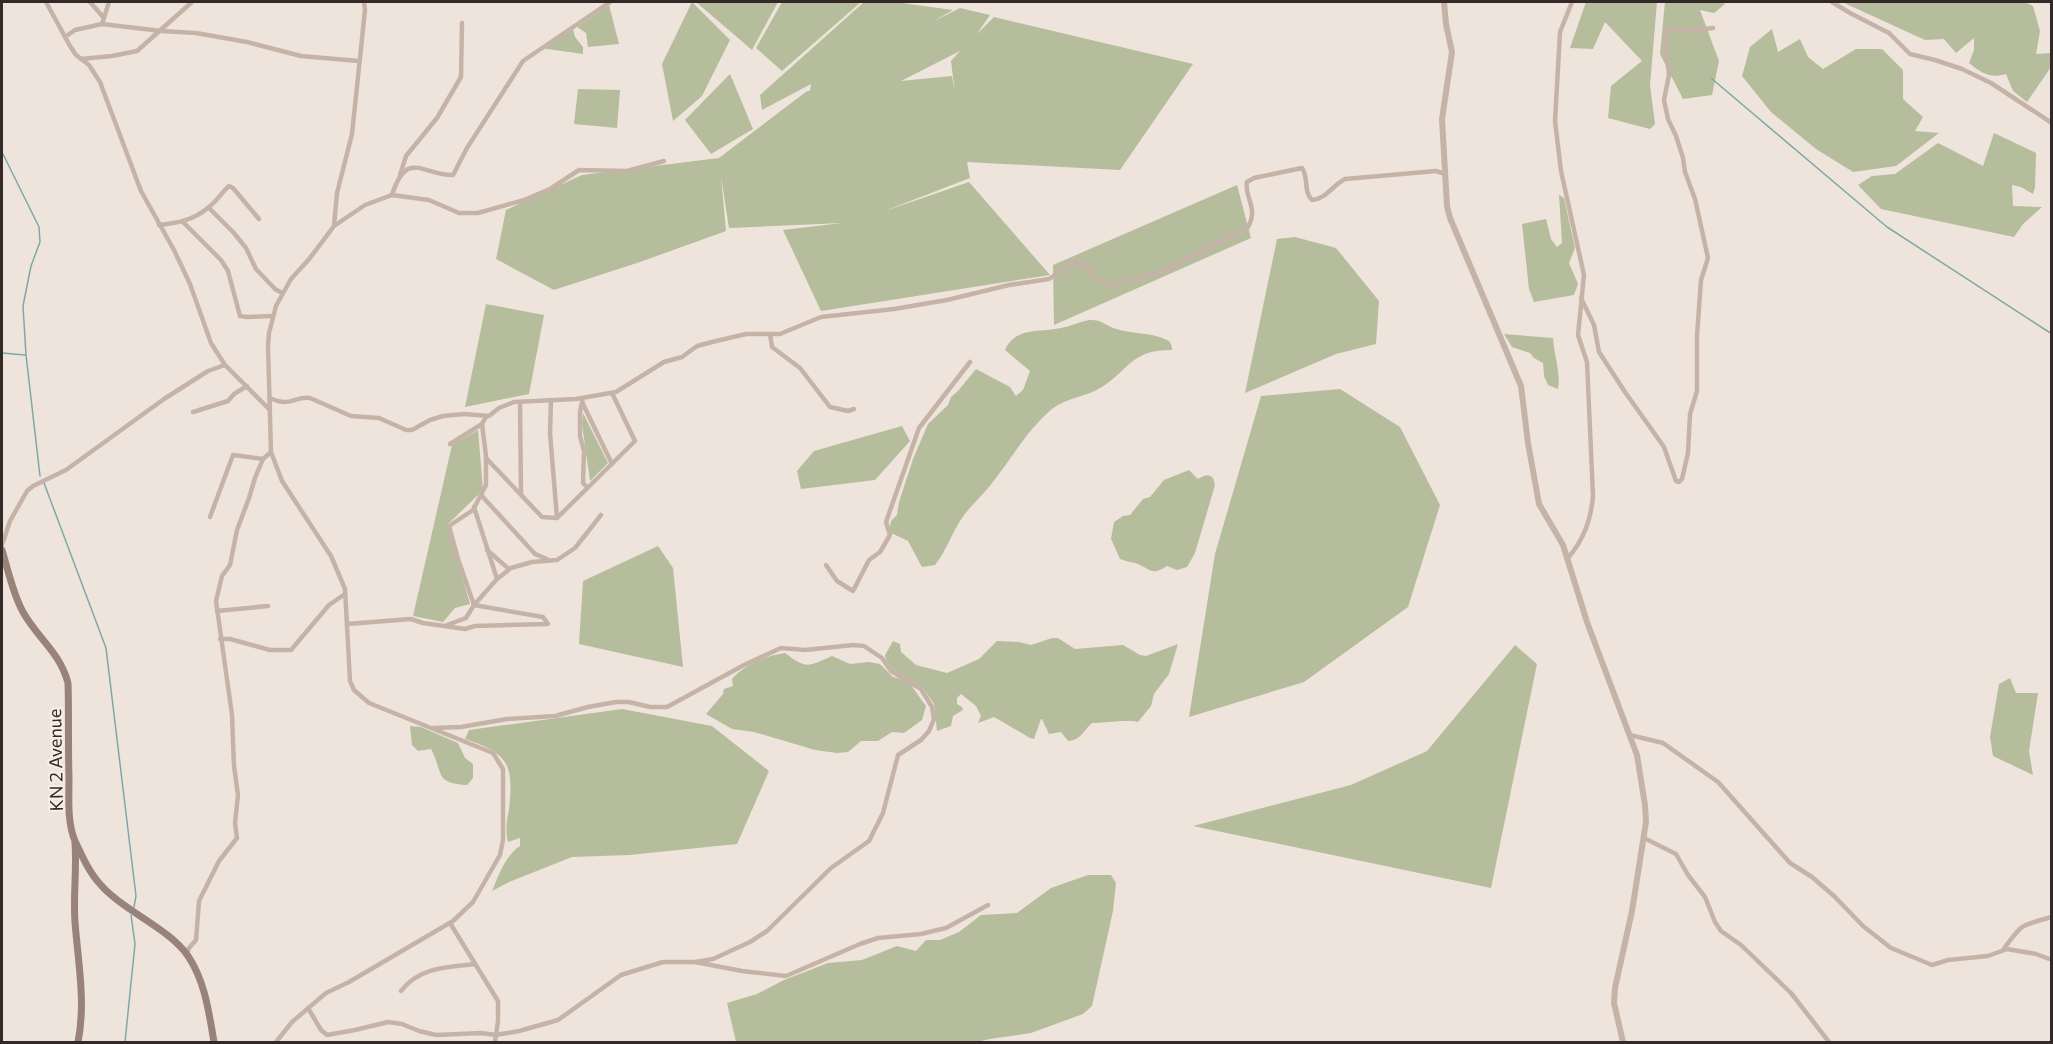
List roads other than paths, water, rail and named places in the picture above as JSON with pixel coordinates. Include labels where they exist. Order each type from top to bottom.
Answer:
[{"type":"main road","name":"KN 2 Avenue","points":[[2,547],[21,609],[32,627],[57,655],[68,683],[69,810],[75,840],[91,873],[101,886],[187,954],[196,970],[208,1006],[213,1042]]},
{"type":"main road","points":[[75,840],[77,867],[75,920],[81,988],[78,1042]]},
{"type":"street","points":[[46,2],[76,55],[95,72],[100,82],[141,191],[190,285],[211,343],[225,365],[270,410]]},
{"type":"street","points":[[90,2],[103,21]]},
{"type":"street","points":[[103,21],[109,2]]},
{"type":"street","points":[[81,59],[131,53],[161,31],[192,2]]},
{"type":"street","points":[[334,225],[337,193],[352,134],[364,2]]},
{"type":"street","points":[[399,178],[406,171],[421,167],[453,175],[467,148],[523,61],[610,2]]},
{"type":"street","points":[[1444,2],[1452,52],[1442,119],[1447,206],[1450,218],[1521,386],[1539,504],[1558,535],[1568,558],[1587,622],[1637,754],[1644,793],[1646,822],[1644,838],[1629,927],[1615,988],[1614,1003],[1623,1042]]},
{"type":"street","points":[[1568,558],[1578,546],[1591,516],[1593,496],[1587,362],[1578,335],[1584,275],[1561,171],[1556,121],[1560,32],[1572,2]]},
{"type":"street","points":[[1832,2],[1888,33],[1910,54],[1935,60],[1991,83],[2052,123]]},
{"type":"street","points":[[65,37],[79,29],[103,21],[161,31],[196,33],[247,42],[302,56],[359,61]]},
{"type":"street","points":[[392,195],[406,156],[437,118],[461,77],[462,23]]},
{"type":"street","points":[[1581,298],[1594,325],[1599,352],[1664,447],[1676,481],[1679,482],[1682,479],[1688,453],[1690,414],[1697,391],[1697,336],[1701,280],[1707,258],[1695,199],[1673,127],[1668,119],[1664,100],[1668,75],[1665,37],[1669,30],[1713,28]]},
{"type":"street","points":[[276,1042],[292,1022],[326,993],[450,923],[473,902],[500,855],[504,828],[503,769],[500,761],[491,751],[369,703],[354,690],[350,681],[345,594],[339,573],[331,556],[282,482],[271,452],[268,346],[273,316],[282,293],[334,225],[366,205],[392,195],[429,200],[459,213],[478,213],[524,200],[550,189],[579,170],[627,171],[664,161]]},
{"type":"street","points":[[450,444],[482,424],[486,417],[499,408],[520,402],[583,398],[612,393],[664,362],[682,357],[698,346],[746,334],[785,332],[821,317],[894,309],[1049,279],[1074,262],[1084,263],[1096,279],[1108,285],[1161,272],[1248,226],[1251,221],[1252,206],[1245,186],[1254,178],[1302,168],[1307,193],[1315,200],[1323,196],[1336,183],[1345,179],[1436,171],[1446,174]]},
{"type":"street","points":[[159,225],[183,222],[209,208],[227,188],[231,187],[260,219]]},
{"type":"street","points":[[209,208],[246,248],[256,269],[275,289],[282,293]]},
{"type":"street","points":[[183,222],[221,260],[228,271],[240,316],[273,316]]},
{"type":"street","points":[[770,334],[772,347],[800,368],[830,407],[848,411],[854,409]]},
{"type":"street","points":[[826,565],[837,581],[853,591],[869,560],[880,552],[890,535],[886,522],[919,428],[970,362]]},
{"type":"street","points":[[2,547],[10,521],[27,491],[33,486],[66,470],[164,399],[208,371],[225,365]]},
{"type":"street","points":[[193,412],[228,401],[247,386]]},
{"type":"street","points":[[486,458],[542,517],[557,518],[635,441],[612,393]]},
{"type":"street","points":[[270,398],[285,403],[305,397],[310,398],[351,416],[380,418],[406,430],[412,430],[443,416],[464,414],[486,417]]},
{"type":"street","points":[[583,398],[580,412],[580,436],[584,452],[583,483],[586,486]]},
{"type":"street","points":[[551,400],[550,433],[557,518]]},
{"type":"street","points":[[520,402],[521,494]]},
{"type":"street","points":[[583,404],[612,464]]},
{"type":"street","points":[[474,605],[449,525],[474,507],[486,485],[482,424]]},
{"type":"street","points":[[187,954],[196,940],[199,901],[219,861],[237,838],[235,823],[238,795],[234,766],[232,715],[216,601],[222,576],[230,565],[237,531],[263,459],[271,452]]},
{"type":"street","points":[[210,517],[232,455],[263,459]]},
{"type":"street","points":[[481,495],[535,554],[550,561]]},
{"type":"street","points":[[474,507],[497,579]]},
{"type":"street","points":[[445,626],[466,618],[474,605],[509,569],[532,562],[558,560],[575,548],[602,515]]},
{"type":"street","points":[[487,550],[509,569]]},
{"type":"street","points":[[220,639],[230,639],[270,650],[291,650],[329,605],[345,594]]},
{"type":"street","points":[[347,624],[411,619],[465,629],[475,626],[548,624],[543,617],[474,605]]},
{"type":"street","points":[[217,611],[268,606]]},
{"type":"street","points":[[308,1008],[321,1030],[327,1035],[388,1022],[436,1035],[482,1033],[496,1035],[533,1028],[558,1020],[621,975],[663,962],[695,962],[713,959],[750,942],[767,931],[831,868],[869,841],[883,813],[898,755],[921,740],[929,731],[934,719],[932,707],[921,689],[891,671],[882,658],[864,646],[854,645],[805,650],[781,648],[744,665],[668,707],[616,702],[588,706],[555,716],[507,719],[460,727],[430,728]]},
{"type":"street","points":[[1630,735],[1663,743],[1718,782],[1790,863],[1834,896],[1863,926],[1891,948],[1932,965],[1948,960],[1988,956],[2002,950],[2026,952],[2052,960]]},
{"type":"street","points":[[1644,838],[1676,854],[1688,875],[1702,890],[1721,931],[1741,945],[1791,993],[1829,1042]]},
{"type":"street","points":[[695,962],[786,976],[878,938],[921,934],[946,928],[988,905]]},
{"type":"street","points":[[2002,950],[2016,930],[2025,924],[2052,917]]},
{"type":"street","points":[[450,923],[498,1001],[495,1042]]},
{"type":"street","points":[[400,991],[409,981],[436,968],[475,964]]},
{"type":"waterway","points":[[1711,78],[1887,227],[2052,334]]},
{"type":"waterway","points":[[2,152],[39,227],[40,242],[31,266],[23,306],[26,355],[40,476]]},
{"type":"waterway","points":[[2,353],[25,355]]},
{"type":"waterway","points":[[44,483],[106,648],[136,896],[134,907]]},
{"type":"waterway","points":[[125,1042],[135,944],[131,915]]}]
